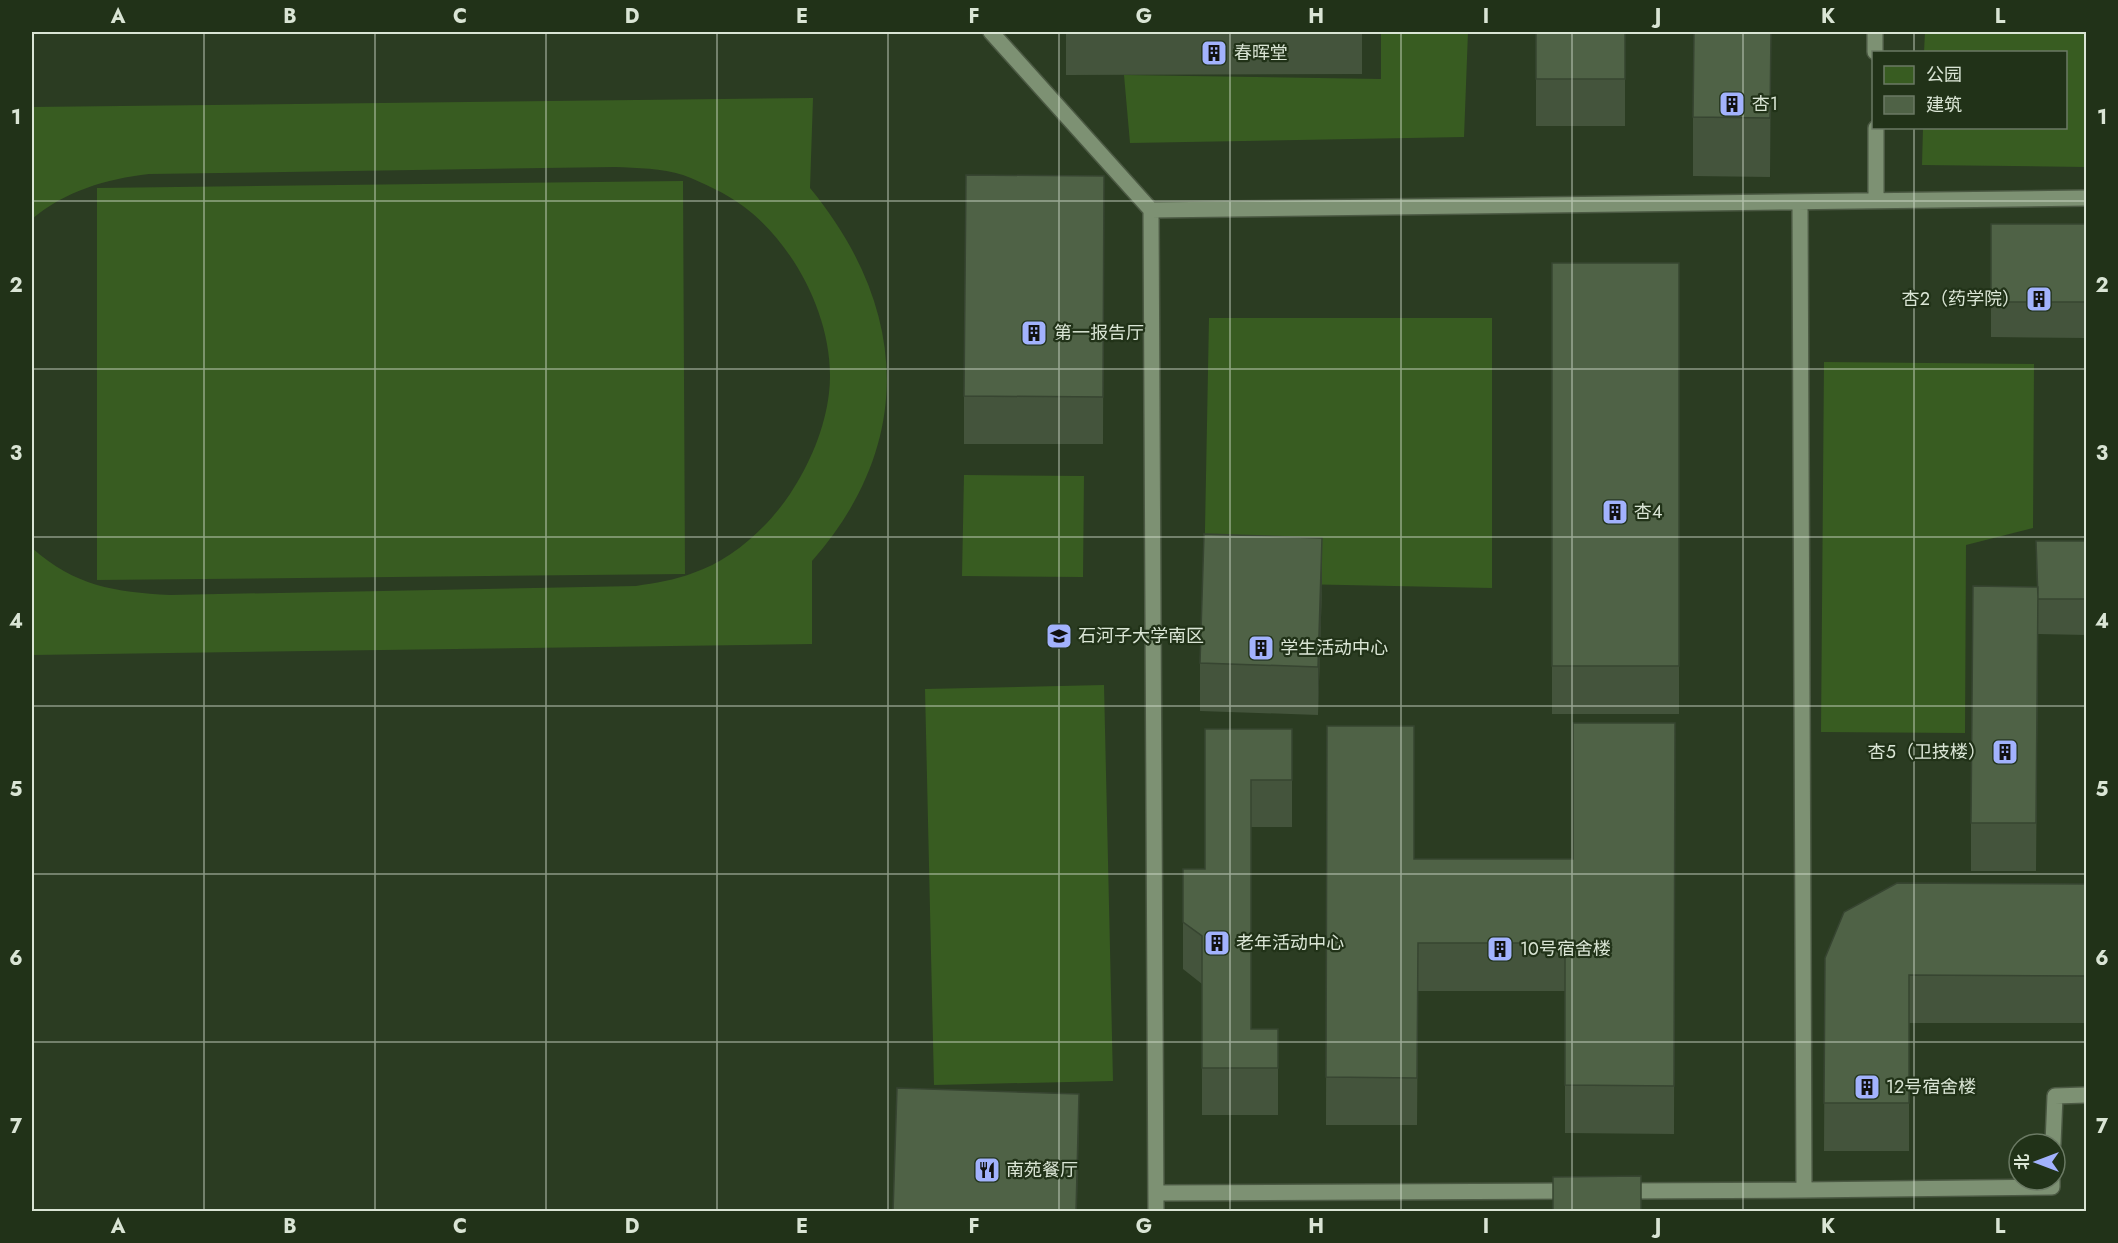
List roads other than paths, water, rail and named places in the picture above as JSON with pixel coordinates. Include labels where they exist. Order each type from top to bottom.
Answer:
[{"type":"lane","points":[[991,32],[1151,210],[1156,1212]]},
{"type":"lane","points":[[1875,32],[1875,51]]},
{"type":"lane","points":[[1876,129],[1876,200]]},
{"type":"lane","points":[[1151,210],[2086,198]]},
{"type":"lane","points":[[1800,202],[1804,1190]]},
{"type":"lane","points":[[2054,1132],[2055,1096],[2086,1095]]},
{"type":"lane","points":[[1612,1191],[2007,1188]]},
{"type":"lane","points":[[1156,1193],[1588,1191]]},
{"type":"place","name":"春晖堂","points":[[1214,53]]},
{"type":"place","name":"杏1","points":[[1732,104]]},
{"type":"place","name":"杏2（药学院）","points":[[2039,299]]},
{"type":"place","name":"第一报告厅","points":[[1034,333]]},
{"type":"place","name":"杏4","points":[[1615,512]]},
{"type":"place","name":"石河子大学南区","points":[[1059,636]]},
{"type":"place","name":"学生活动中心","points":[[1261,648]]},
{"type":"place","name":"杏5（卫技楼）","points":[[2005,752]]},
{"type":"place","name":"老年活动中心","points":[[1217,943]]},
{"type":"place","name":"10号宿舍楼","points":[[1500,949]]},
{"type":"place","name":"12号宿舍楼","points":[[1867,1087]]},
{"type":"place","name":"南苑餐厅","points":[[987,1170]]}]
